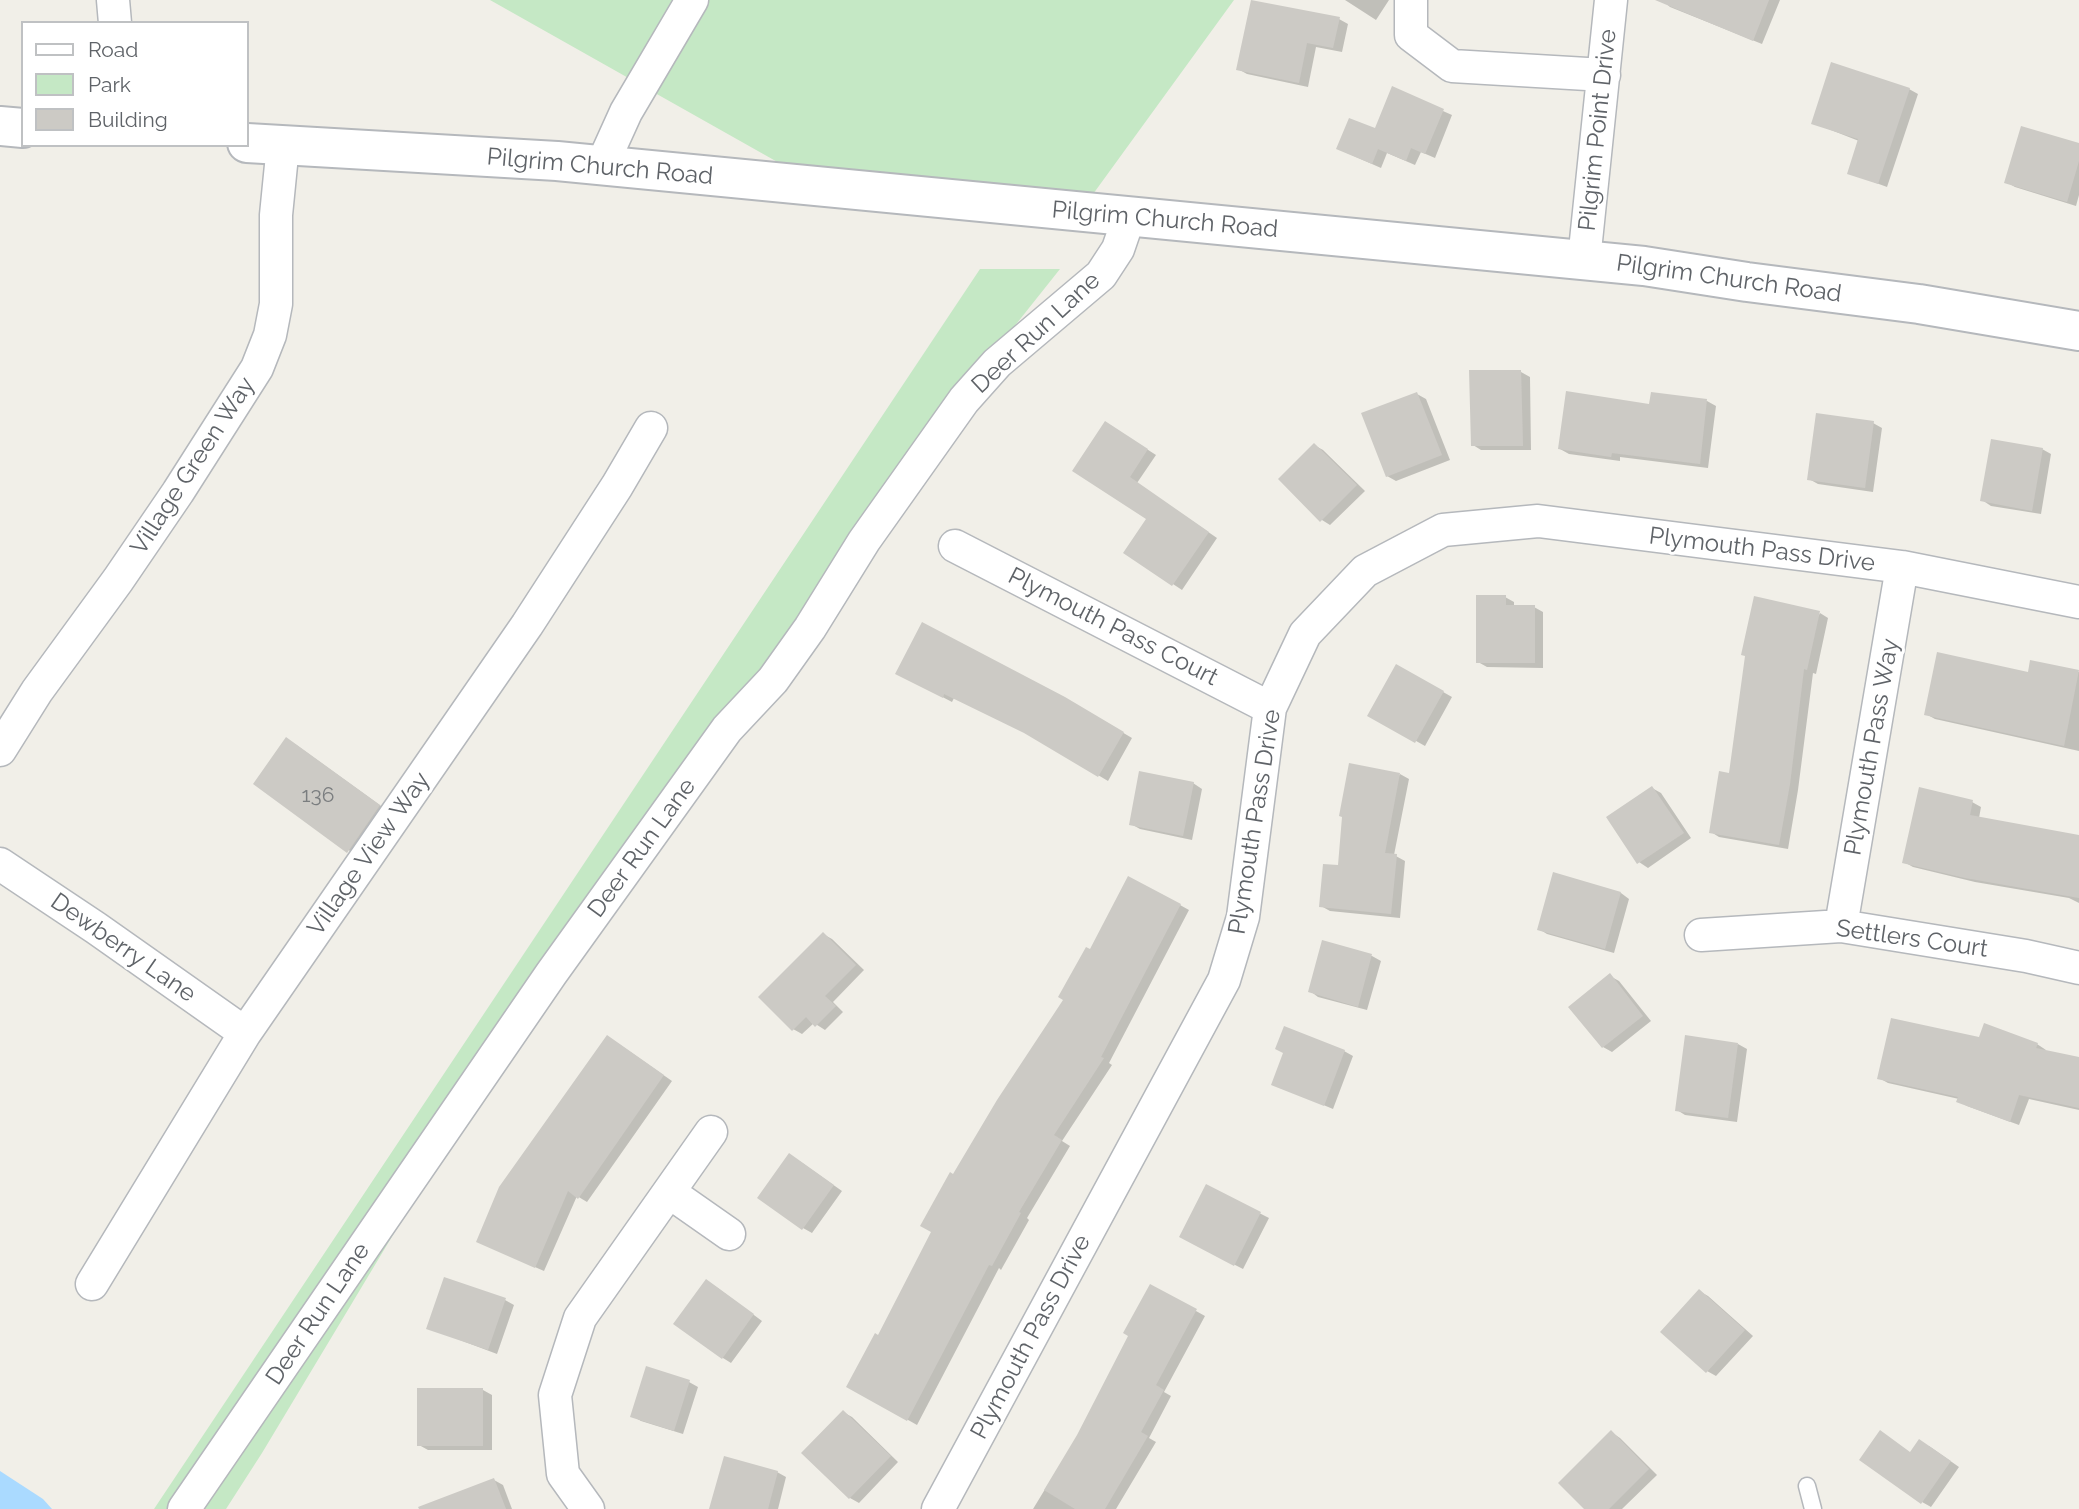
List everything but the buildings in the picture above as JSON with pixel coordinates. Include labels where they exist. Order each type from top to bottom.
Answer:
[{"type":"street","points":[[113,0],[114,21]]},
{"type":"street","points":[[603,165],[626,112],[692,0]]},
{"type":"street","points":[[1411,0],[1411,35],[1452,66],[1604,75]]},
{"type":"street","name":"Pilgrim Point Drive","points":[[1584,260],[1611,0]]},
{"type":"street","points":[[0,126],[21,128]]},
{"type":"street","name":"Pilgrim Church Road","points":[[265,144],[603,165],[1644,265],[1747,282],[1919,304],[2079,331]]},
{"type":"street","name":"Village Green Way","points":[[0,750],[37,691],[178,492],[257,368],[270,335],[276,304],[276,215],[265,144]]},
{"type":"street","name":"Deer Run Lane","points":[[184,1509],[551,974],[727,729],[774,680],[864,541],[964,400],[998,363],[1101,275],[1118,249],[1129,217]]},
{"type":"street","name":"Village View Way","points":[[92,1283],[245,1033],[527,625],[617,486],[651,428]]},
{"type":"street","name":"Plymouth Pass Drive","points":[[938,1509],[1224,980],[1243,917],[1270,708],[1305,634],[1365,571],[1443,530],[1538,521],[1902,568],[2079,602]]},
{"type":"street","name":"Plymouth Pass Court","points":[[955,546],[1270,708]]},
{"type":"street","name":"Plymouth Pass Way","points":[[1841,926],[1902,568]]},
{"type":"street","name":"Dewberry Lane","points":[[0,864],[245,1033]]},
{"type":"street","name":"Settlers Court","points":[[1701,935],[1841,926],[2026,956],[2079,968]]},
{"type":"street","points":[[588,1509],[563,1474],[555,1395],[580,1318],[711,1132]]},
{"type":"street","points":[[669,1192],[729,1234]]},
{"type":"lane","points":[[1807,1486],[1813,1509]]},
{"type":"green space","points":[[490,0],[1234,0],[1080,212],[820,186]]},
{"type":"green space","points":[[980,269],[1060,269],[885,489],[444,1150],[226,1509],[154,1509]]},
{"type":"water","points":[[0,1471],[43,1499],[52,1509],[0,1509]]}]
